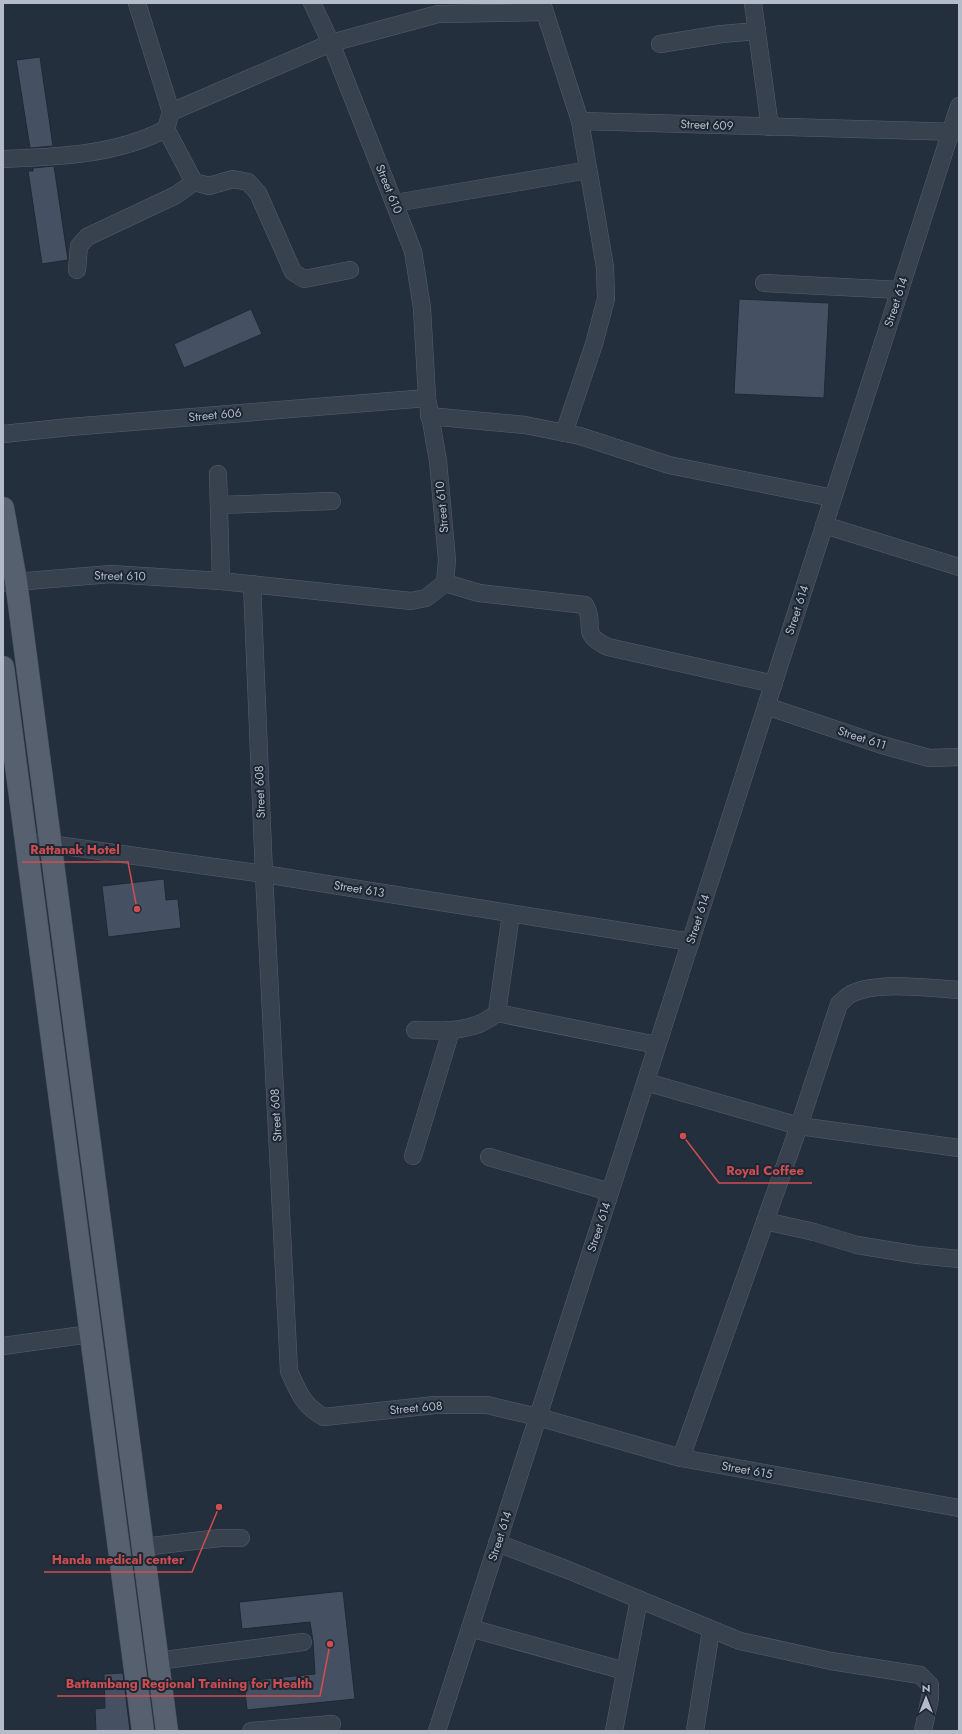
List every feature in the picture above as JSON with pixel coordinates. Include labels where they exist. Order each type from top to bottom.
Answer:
[{"type":"main road","points":[[3,508],[9,582],[50,844],[167,1731]]},
{"type":"main road","points":[[3,667],[142,1731]]},
{"type":"street","points":[[137,3],[171,112],[166,129],[194,182],[209,186],[233,179],[248,182],[258,192],[293,272],[304,279],[350,270]]},
{"type":"street","name":"Street 610","points":[[9,582],[111,574],[221,581],[411,601],[426,598],[445,583],[447,560],[438,461],[429,416],[422,308],[413,251],[331,44],[312,3]]},
{"type":"street","points":[[753,3],[770,126]]},
{"type":"street","points":[[171,112],[331,44],[438,14],[543,8],[580,121],[605,267],[606,299],[594,344],[564,433]]},
{"type":"street","points":[[660,44],[722,34],[757,31]]},
{"type":"street","name":"Street 614","points":[[437,1731],[900,290],[955,132],[959,106]]},
{"type":"street","name":"Street 609","points":[[580,121],[955,132]]},
{"type":"street","points":[[3,159],[61,157],[129,145],[166,129]]},
{"type":"street","points":[[395,203],[583,171],[587,168]]},
{"type":"street","points":[[77,270],[79,246],[87,237],[176,195],[194,182]]},
{"type":"street","points":[[764,283],[900,290]]},
{"type":"street","name":"Street 606","points":[[3,434],[70,427],[427,398]]},
{"type":"street","points":[[429,416],[525,425],[580,436],[670,465],[833,498]]},
{"type":"street","points":[[218,474],[221,581]]},
{"type":"street","points":[[219,505],[332,501]]},
{"type":"street","points":[[824,525],[959,567]]},
{"type":"street","points":[[445,583],[479,593],[585,605],[589,611],[590,633],[595,641],[608,647],[774,684]]},
{"type":"street","name":"Street 608","points":[[252,584],[264,874],[289,1371],[299,1394],[312,1410],[324,1417],[435,1405],[488,1405],[538,1416]]},
{"type":"street","name":"Street 611","points":[[766,706],[896,749],[929,758],[959,757]]},
{"type":"street","name":"Street 613","points":[[26,843],[50,844],[264,874],[691,942]]},
{"type":"street","points":[[415,1030],[451,1031],[486,1022],[497,1013],[511,914]]},
{"type":"street","points":[[681,1458],[799,1126],[839,1004],[850,994],[867,989],[898,986],[959,990]]},
{"type":"street","points":[[497,1013],[657,1045]]},
{"type":"street","points":[[413,1156],[451,1031]]},
{"type":"street","points":[[646,1082],[799,1126],[959,1148]]},
{"type":"street","points":[[489,1157],[610,1192]]},
{"type":"street","points":[[765,1221],[814,1232],[857,1245],[918,1255],[959,1259]]},
{"type":"street","points":[[3,1346],[90,1334]]},
{"type":"street","name":"Street 615","points":[[538,1416],[681,1458],[959,1508]]},
{"type":"street","points":[[143,1547],[220,1538],[240,1538]]},
{"type":"street","points":[[497,1543],[568,1570],[740,1641],[831,1661],[920,1675],[930,1685],[930,1698],[923,1731]]},
{"type":"street","points":[[614,1731],[640,1600]]},
{"type":"street","points":[[470,1628],[625,1671]]},
{"type":"street","points":[[695,1731],[711,1630]]},
{"type":"street","points":[[157,1661],[303,1642]]},
{"type":"street","points":[[251,1731],[332,1724]]},
{"type":"building","points":[[40,57],[53,146],[30,148],[16,60]]},
{"type":"building","points":[[54,166],[68,260],[42,264],[28,171],[33,171],[33,168]]},
{"type":"building","points":[[739,299],[829,303],[824,398],[734,394]]},
{"type":"building","points":[[251,309],[262,334],[184,368],[174,344]]},
{"type":"building","points":[[164,879],[166,900],[178,899],[181,928],[108,937],[102,886]]},
{"type":"building","points":[[343,1591],[355,1699],[247,1710],[244,1681],[315,1674],[313,1641],[310,1622],[242,1629],[239,1602]]},
{"type":"building","points":[[123,1673],[130,1731],[96,1731],[95,1709],[105,1708],[104,1674]]},
{"type":"place","name":"Rattanak Hotel","points":[[137,909]]},
{"type":"place","name":"Royal Coffee","points":[[683,1136]]},
{"type":"place","name":"Handa medical center","points":[[219,1507]]},
{"type":"place","name":"Battambang Regional Training for Health","points":[[330,1644]]}]
